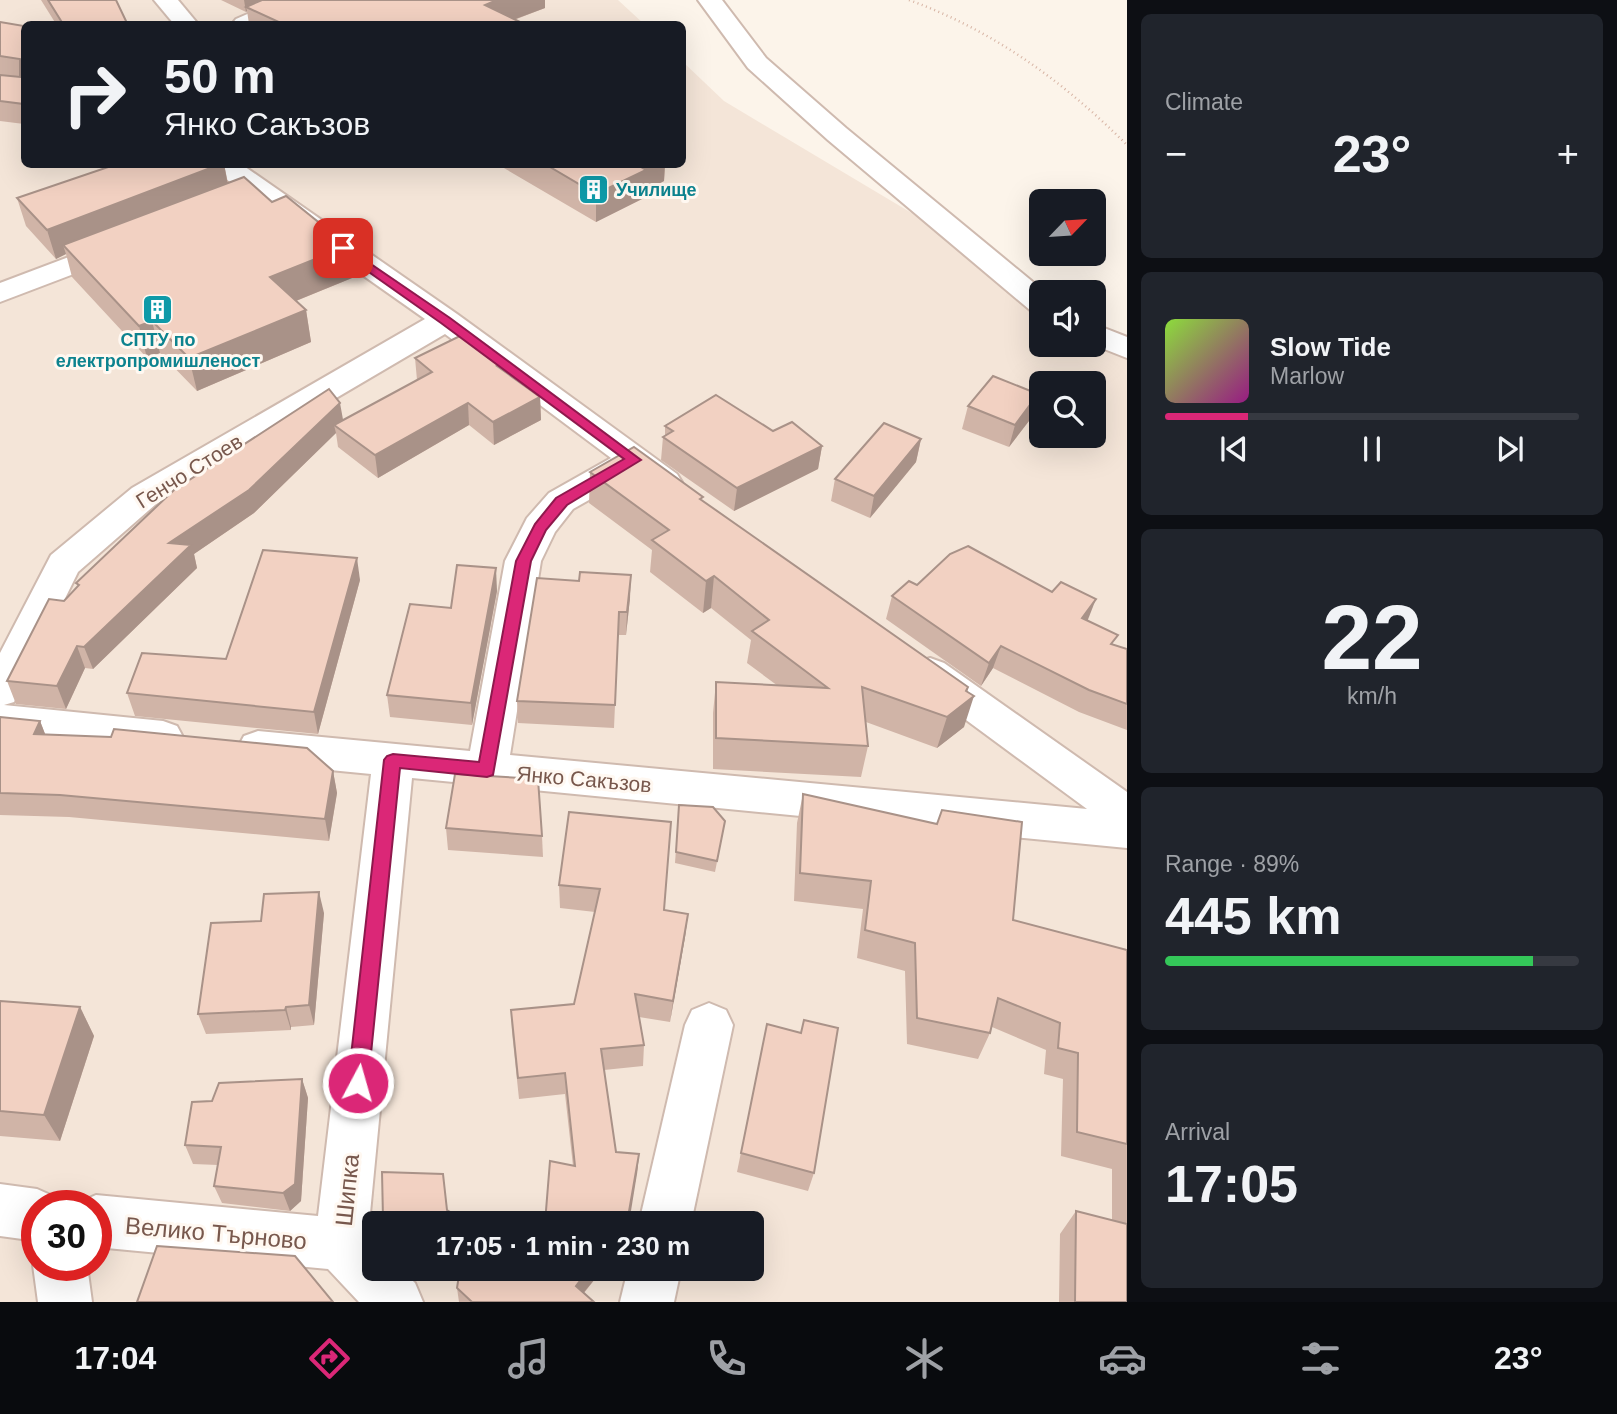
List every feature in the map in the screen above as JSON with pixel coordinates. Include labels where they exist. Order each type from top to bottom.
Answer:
[{"type":"street","points":[[166,0],[184,21]]},
{"type":"street","points":[[251,21],[299,0]]},
{"type":"street","points":[[710,0],[757,63],[837,134],[1029,294]]},
{"type":"street","points":[[226,168],[248,196],[446,320],[690,500]]},
{"type":"street","points":[[0,293],[144,237]]},
{"type":"street","name":"Генчо Стоев","points":[[0,691],[64,564],[144,496],[446,320]]},
{"type":"street","points":[[1106,339],[1127,349]]},
{"type":"street","points":[[487,770],[523,561],[540,527],[561,501],[634,460]]},
{"type":"street","points":[[903,654],[1127,815]]},
{"type":"street","name":"Янко Сакъзов","points":[[0,720],[487,770],[1127,830]]},
{"type":"street","name":"Шипка","points":[[341,1244],[393,760]]},
{"type":"street","points":[[668,1211],[709,1025]]},
{"type":"street","points":[[0,1210],[21,1213]]},
{"type":"street","name":"Велико Търново","points":[[112,1223],[341,1244]]},
{"type":"street","points":[[341,1244],[396,1302]]},
{"type":"street","points":[[62,1281],[65,1302]]},
{"type":"street","points":[[648,1302],[652,1281]]},
{"type":"path","points":[[909,0],[998,40],[1050,75],[1127,145]]},
{"type":"shaded area","points":[[0,0],[618,0],[641,21],[21,21],[21,168],[686,168],[686,65],[724,101],[1029,283],[1029,357],[1106,357],[1106,329],[1127,341],[1127,1302],[0,1302]]},
{"type":"building","points":[[48,0],[116,0],[126,21],[61,21]]},
{"type":"building","points":[[262,0],[497,0],[485,5],[518,21],[276,21],[246,7]]},
{"type":"building","points":[[0,22],[21,26],[21,104],[0,101],[0,75],[20,77],[20,59],[0,56]]},
{"type":"building","points":[[105,168],[210,168],[47,230],[17,198]]},
{"type":"building","points":[[552,168],[646,170],[596,194]]},
{"type":"building","points":[[244,177],[272,202],[286,196],[348,246],[270,277],[306,310],[189,358],[152,321],[139,326],[63,245]]},
{"type":"building","points":[[462,335],[502,364],[497,366],[540,397],[493,422],[468,403],[375,455],[334,425],[432,372],[415,358]]},
{"type":"building","points":[[993,376],[1029,390],[1029,406],[1015,425],[968,406]]},
{"type":"building","points":[[329,389],[340,403],[249,490],[169,543],[191,545],[84,647],[77,646],[57,686],[7,681],[49,599],[64,601],[79,585],[76,583],[174,490]]},
{"type":"building","points":[[716,395],[773,431],[792,422],[822,446],[737,488],[663,437],[673,431],[665,426]]},
{"type":"building","points":[[884,423],[921,439],[874,496],[835,479]]},
{"type":"building","points":[[634,447],[703,497],[700,499],[968,687],[966,691],[974,696],[947,717],[862,687],[868,746],[716,738],[716,682],[828,688],[752,631],[769,620],[714,576],[706,581],[652,540],[669,530],[590,472]]},
{"type":"building","points":[[968,546],[1052,592],[1061,582],[1096,599],[1082,618],[1118,635],[1111,644],[1127,649],[1127,704],[1089,690],[1001,646],[989,663],[892,596],[909,581],[917,585],[950,554]]},
{"type":"building","points":[[263,550],[357,558],[314,712],[127,693],[142,653],[226,659]]},
{"type":"building","points":[[457,565],[496,568],[471,703],[387,695],[410,604],[451,608]]},
{"type":"building","points":[[580,572],[631,575],[627,612],[619,612],[615,705],[517,701],[537,578],[579,581]]},
{"type":"building","points":[[0,717],[40,721],[34,734],[111,737],[114,729],[307,748],[333,771],[325,819],[60,795],[0,793]]},
{"type":"building","points":[[455,774],[538,779],[542,836],[446,828]]},
{"type":"building","points":[[803,794],[937,824],[942,810],[1022,822],[1013,920],[1127,950],[1127,1144],[1077,1132],[1078,1053],[1058,1048],[1060,1023],[998,998],[990,1033],[917,1018],[915,943],[865,930],[871,881],[800,873]]},
{"type":"building","points":[[679,805],[713,807],[725,821],[717,861],[676,852]]},
{"type":"building","points":[[569,812],[671,822],[664,910],[688,914],[673,1001],[635,994],[644,1045],[601,1049],[616,1152],[639,1154],[629,1211],[546,1211],[550,1161],[575,1166],[565,1073],[518,1078],[511,1010],[574,1004],[600,889],[559,885]]},
{"type":"building","points":[[319,892],[309,1005],[286,1007],[285,1010],[198,1014],[211,923],[261,921],[264,894]]},
{"type":"building","points":[[0,1001],[80,1007],[44,1115],[0,1111]]},
{"type":"building","points":[[804,1020],[838,1028],[814,1173],[741,1153],[767,1024],[801,1033]]},
{"type":"building","points":[[302,1079],[295,1184],[283,1193],[214,1186],[221,1147],[185,1145],[192,1102],[212,1101],[219,1083]]},
{"type":"building","points":[[382,1172],[443,1174],[449,1211],[383,1211]]},
{"type":"building","points":[[1076,1211],[1127,1224],[1127,1302],[1075,1302]]},
{"type":"building","points":[[157,1246],[295,1256],[333,1302],[137,1302]]},
{"type":"building","points":[[458,1281],[580,1281],[576,1286],[594,1302],[472,1302],[457,1288]]},
{"type":"place","name":"Училище","points":[[593,190]]},
{"type":"place","name":"СПТУ по електропромишленост","points":[[158,310]]},
{"type":"route","points":[[343,248],[446,320],[634,460],[561,501],[540,527],[523,561],[487,770],[393,760],[358,1083]]}]
